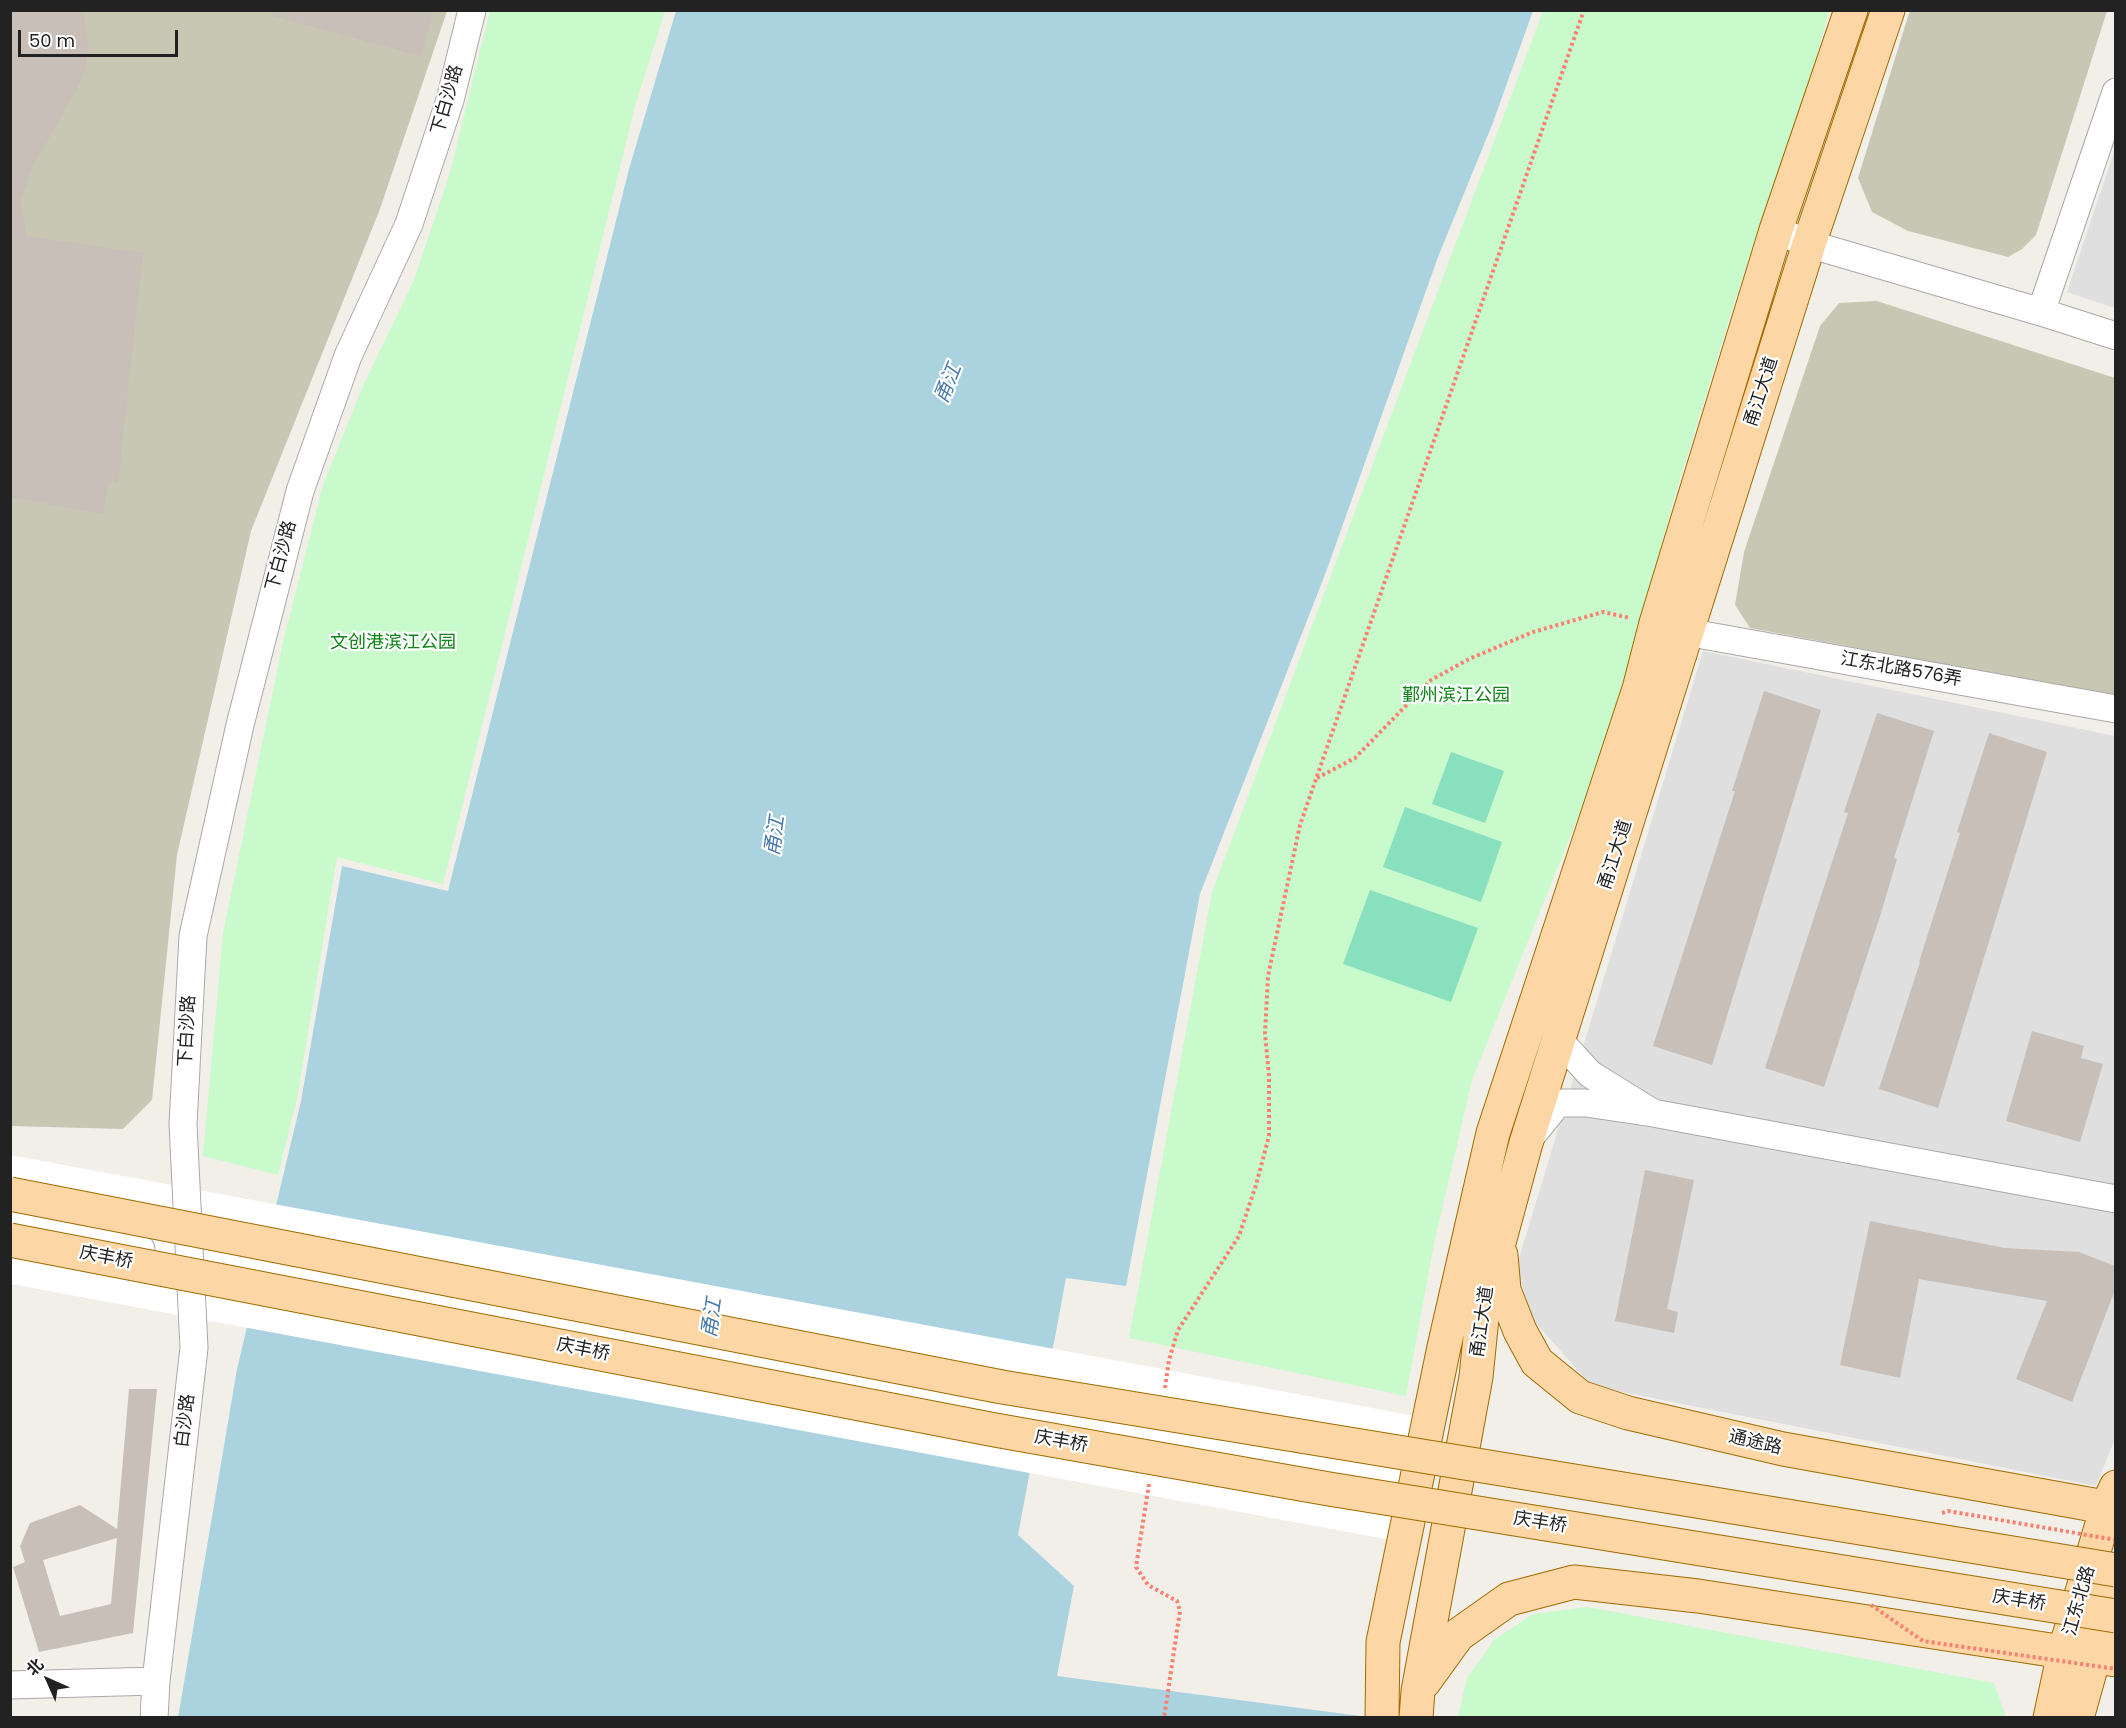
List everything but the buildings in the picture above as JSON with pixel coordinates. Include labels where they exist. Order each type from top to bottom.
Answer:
[{"type":"main road","name":"甬江大道","points":[[1417,1704],[1476,1377],[1484,1298],[1671,627],[1776,230],[1851,10]]},
{"type":"main road","name":"甬江大道","points":[[1382,1704],[1383,1642],[1444,1347],[1493,1133],[1639,689],[1671,627],[1809,244],[1888,10]]},
{"type":"main road","points":[[10,1194],[1002,1387],[2115,1570]]},
{"type":"main road","name":"庆丰桥","points":[[10,1240],[1052,1440],[1329,1490],[2115,1617]]},
{"type":"main road","name":"通途路","points":[[1500,1240],[1504,1290],[1520,1331],[1537,1362],[1580,1397],[1628,1413],[1783,1449],[2113,1501]]},
{"type":"main road","name":"江东北路","points":[[2050,1718],[2097,1660],[2113,1501]]},
{"type":"main road","points":[[1417,1704],[1458,1635],[1509,1599],[1574,1582],[1698,1596],[2097,1660]]},
{"type":"main road","name":"江东北路","points":[[2077,1718],[2097,1660],[2115,1593]]},
{"type":"street","name":"下白沙路","points":[[183,1124],[193,936],[272,593],[300,491],[348,356],[409,224],[450,100],[472,10]]},
{"type":"street","points":[[2041,312],[2115,92]]},
{"type":"street","points":[[1776,230],[1809,244],[2115,336]]},
{"type":"street","name":"江东北路576弄","points":[[1671,627],[2115,709]]},
{"type":"street","points":[[1558,1039],[1590,1074],[1653,1113]]},
{"type":"street","points":[[1526,1143],[1558,1103],[1586,1103],[1653,1113],[2115,1199]]},
{"type":"street","name":"白沙路","points":[[154,1718],[156,1681],[194,1348],[183,1124]]},
{"type":"street","points":[[10,1221],[146,1250],[162,1259],[183,1284],[192,1310]]},
{"type":"street","points":[[10,1685],[156,1681]]},
{"type":"path","points":[[1164,1394],[1169,1360],[1178,1330],[1239,1236],[1269,1136],[1269,1076],[1265,1034],[1268,976],[1300,825],[1584,10]]},
{"type":"path","points":[[1317,778],[1355,758],[1431,680],[1469,659],[1533,632],[1603,612],[1671,627]]},
{"type":"path","points":[[1150,1475],[1136,1567],[1148,1585],[1177,1601],[1180,1611],[1164,1718]]},
{"type":"path","points":[[1864,1600],[1923,1641],[2097,1660]]},
{"type":"shaded area","points":[[1910,10],[2107,11],[2036,235],[2022,249],[2008,257],[1908,231],[1872,212],[1858,178]]},
{"type":"shaded area","points":[[11,11],[447,11],[380,209],[251,531],[177,855],[152,1100],[123,1129],[11,1126]]},
{"type":"shaded area","points":[[2115,149],[2116,308],[2067,292]]},
{"type":"shaded area","points":[[1877,301],[2115,378],[2115,696],[1750,628],[1735,605],[1744,552],[1820,326],[1839,303]]},
{"type":"shaded area","points":[[1703,651],[2115,736],[2116,1436],[2096,1486],[1592,1386],[1534,1321],[1516,1268]]},
{"type":"green space","name":"文创港滨江公园","points":[[490,11],[665,11],[635,106],[443,884],[337,857],[297,1099],[278,1175],[203,1156],[223,933],[283,642],[323,485],[363,386],[414,280],[449,176]]},
{"type":"green space","name":"鄞州滨江公园","points":[[1543,11],[1829,11],[1814,67],[1738,291],[1674,499],[1606,748],[1472,1080],[1434,1244],[1406,1396],[1129,1338],[1212,892]]},
{"type":"green space","points":[[1451,752],[1504,771],[1485,823],[1432,804]]},
{"type":"green space","points":[[1405,807],[1502,842],[1481,902],[1383,867]]},
{"type":"green space","points":[[1370,890],[1478,928],[1451,1002],[1343,964]]},
{"type":"green space","points":[[1588,1607],[1994,1683],[2006,1717],[1458,1717],[1467,1678],[1494,1640],[1533,1614]]},
{"type":"water","name":"甬江","points":[[676,11],[1533,11],[1492,125],[1438,257],[1326,572],[1200,894],[1126,1286],[1066,1278],[1018,1535],[1074,1586],[1057,1676],[1368,1717],[178,1718],[237,1369],[301,1101],[342,866],[448,891],[629,169]]},
{"type":"pier","points":[[10,1155],[1415,1416],[1391,1540],[11,1284]]}]
